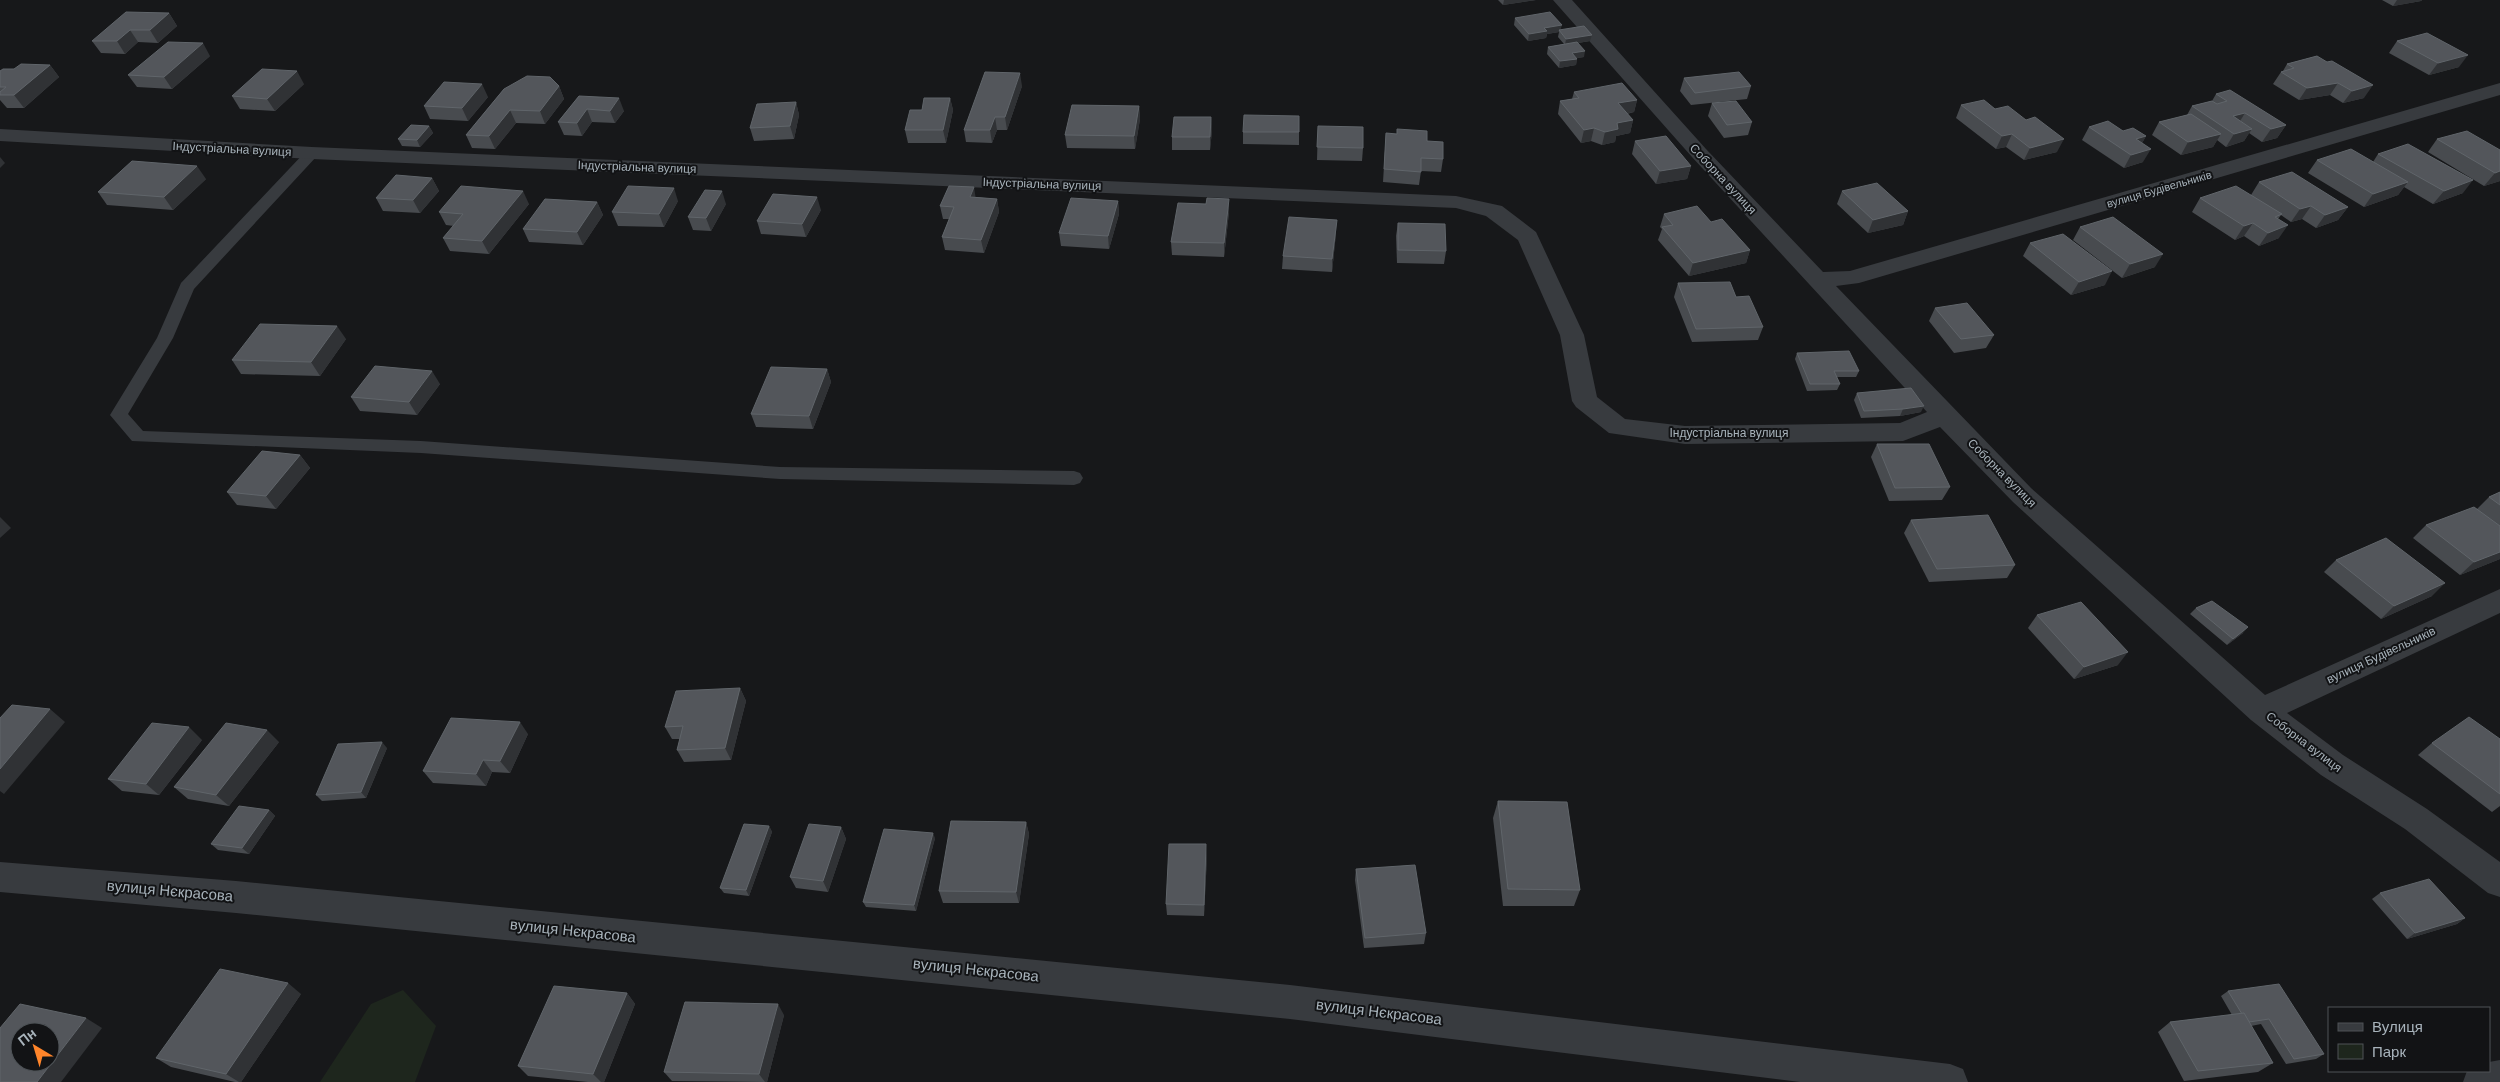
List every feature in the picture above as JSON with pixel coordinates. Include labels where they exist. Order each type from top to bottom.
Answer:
[{"type":"street","name":"Соборна вулиця","points":[[1562,0],[1699,153],[1816,279],[1944,416],[2022,495],[2262,711],[2332,766],[2416,819],[2500,882]]},
{"type":"street","name":"вулиця Будівельників","points":[[1816,279],[1851,278],[2500,89]]},
{"type":"street","name":"Індустріальна вулиця","points":[[0,135],[312,154],[1456,202],[1494,211],[1528,237],[1572,335],[1585,401],[1618,427],[1685,435],[1903,432],[1944,416]]},
{"type":"street","name":"вулиця Будівельників","points":[[2262,711],[2500,600]]},
{"type":"street","name":"вулиця Нєкрасова","points":[[0,877],[236,897],[1290,1002],[1950,1082]]},
{"type":"street","points":[[2481,1082],[2500,1078]]},
{"type":"lane","points":[[312,154],[187,287],[165,338],[119,415],[138,438],[421,447],[780,473],[1074,478]]},
{"type":"green space","points":[[403,990],[436,1026],[415,1082],[320,1082],[371,1004]]},
{"type":"building","points":[[126,12],[169,13],[150,30],[130,30],[117,41],[92,41]]},
{"type":"building","points":[[1550,12],[1562,25],[1544,28],[1547,31],[1529,34],[1515,18]]},
{"type":"building","points":[[1584,26],[1592,35],[1566,39],[1559,30]]},
{"type":"building","points":[[2427,33],[2468,55],[2438,63],[2397,41]]},
{"type":"building","points":[[168,42],[203,43],[164,77],[128,75]]},
{"type":"building","points":[[1577,42],[1585,51],[1572,53],[1577,59],[1560,61],[1548,47]]},
{"type":"building","points":[[2317,56],[2327,62],[2332,61],[2373,85],[2352,91],[2338,83],[2307,88],[2281,72],[2294,68],[2287,64]]},
{"type":"building","points":[[21,64],[50,65],[14,95],[0,95],[0,92],[6,87],[0,87],[0,71],[3,69],[14,69]]},
{"type":"building","points":[[262,69],[297,71],[267,99],[232,96]]},
{"type":"building","points":[[985,72],[1020,73],[1005,117],[995,117],[990,130],[964,130]]},
{"type":"building","points":[[1739,72],[1751,86],[1695,93],[1684,78]]},
{"type":"building","points":[[527,76],[550,77],[559,86],[540,111],[510,110],[489,136],[466,135],[504,89]]},
{"type":"building","points":[[444,82],[482,84],[462,108],[424,106]]},
{"type":"building","points":[[1622,83],[1637,100],[1618,103],[1633,120],[1617,123],[1618,129],[1605,132],[1594,128],[1584,130],[1560,101],[1579,98],[1574,92]]},
{"type":"building","points":[[2230,90],[2286,125],[2271,129],[2245,113],[2233,116],[2252,129],[2234,134],[2192,106],[2212,101],[2217,104],[2227,101],[2216,94]]},
{"type":"building","points":[[579,96],[619,98],[610,111],[587,109],[577,123],[558,122]]},
{"type":"building","points":[[924,98],[950,98],[943,130],[905,130],[910,110],[922,110]]},
{"type":"building","points":[[1984,100],[1995,109],[2008,106],[2026,120],[2035,117],[2064,139],[2030,148],[2012,134],[2002,136],[1961,105]]},
{"type":"building","points":[[1736,101],[1752,122],[1727,125],[1712,103]]},
{"type":"building","points":[[796,102],[790,126],[750,128],[757,104]]},
{"type":"building","points":[[1072,105],[1139,106],[1134,136],[1065,135]]},
{"type":"building","points":[[2191,114],[2221,134],[2188,142],[2159,122]]},
{"type":"building","points":[[1244,115],[1299,116],[1299,132],[1243,132]]},
{"type":"building","points":[[1174,117],[1211,117],[1210,137],[1172,137]]},
{"type":"building","points":[[2108,121],[2123,131],[2133,128],[2146,136],[2136,139],[2151,149],[2131,155],[2089,127]]},
{"type":"building","points":[[411,125],[429,126],[417,140],[398,139]]},
{"type":"building","points":[[1318,126],[1363,127],[1363,148],[1317,147]]},
{"type":"building","points":[[1397,129],[1427,131],[1427,141],[1443,142],[1443,159],[1421,158],[1421,172],[1384,169],[1386,133],[1397,134]]},
{"type":"building","points":[[2467,131],[2500,150],[2500,171],[2495,173],[2437,139]]},
{"type":"building","points":[[1666,136],[1691,166],[1660,171],[1635,141]]},
{"type":"building","points":[[2408,144],[2473,180],[2444,191],[2378,154]]},
{"type":"building","points":[[2351,149],[2408,182],[2373,194],[2317,160]]},
{"type":"building","points":[[132,161],[197,166],[164,197],[98,192]]},
{"type":"building","points":[[2292,172],[2348,207],[2325,215],[2311,206],[2300,209],[2259,182]]},
{"type":"building","points":[[396,175],[432,178],[413,200],[376,198]]},
{"type":"building","points":[[1877,183],[1908,211],[1873,220],[1842,191]]},
{"type":"building","points":[[461,186],[523,191],[482,241],[443,238],[463,214],[439,212]]},
{"type":"building","points":[[628,186],[674,188],[659,214],[612,212]]},
{"type":"building","points":[[949,186],[974,187],[970,197],[997,199],[981,240],[942,237],[954,207],[940,206]]},
{"type":"building","points":[[2236,186],[2282,214],[2275,217],[2288,225],[2268,233],[2253,223],[2244,226],[2200,198]]},
{"type":"building","points":[[705,190],[722,191],[706,218],[688,217]]},
{"type":"building","points":[[773,194],[817,197],[802,224],[757,221]]},
{"type":"building","points":[[1071,198],[1118,201],[1108,236],[1059,233]]},
{"type":"building","points":[[1207,198],[1229,199],[1224,243],[1171,242],[1178,203],[1206,204]]},
{"type":"building","points":[[545,199],[597,202],[577,232],[523,229]]},
{"type":"building","points":[[1697,206],[1711,222],[1722,219],[1750,250],[1693,263],[1662,227],[1673,225],[1664,214]]},
{"type":"building","points":[[1289,217],[1337,220],[1332,259],[1283,256]]},
{"type":"building","points":[[2113,217],[2163,254],[2130,264],[2080,227]]},
{"type":"building","points":[[1398,223],[1445,224],[1446,251],[1398,250]]},
{"type":"building","points":[[2063,234],[2112,271],[2079,282],[2030,243]]},
{"type":"building","points":[[1730,282],[1736,297],[1749,296],[1763,327],[1696,329],[1678,283]]},
{"type":"building","points":[[1967,303],[1994,335],[1961,339],[1935,308]]},
{"type":"building","points":[[260,324],[337,326],[311,362],[232,360]]},
{"type":"building","points":[[1849,351],[1859,371],[1834,371],[1840,384],[1810,384],[1797,353]]},
{"type":"building","points":[[375,366],[432,371],[409,402],[351,397]]},
{"type":"building","points":[[771,367],[827,369],[809,416],[751,414]]},
{"type":"building","points":[[1911,388],[1924,406],[1864,411],[1857,393]]},
{"type":"building","points":[[1877,444],[1929,444],[1950,487],[1895,488]]},
{"type":"building","points":[[262,451],[300,455],[266,496],[227,492]]},
{"type":"building","points":[[2500,492],[2500,505],[2489,497]]},
{"type":"building","points":[[2474,507],[2500,526],[2500,552],[2474,562],[2426,525]]},
{"type":"building","points":[[1988,515],[2015,565],[1937,569],[1911,520]]},
{"type":"building","points":[[2386,538],[2445,583],[2394,606],[2336,560]]},
{"type":"building","points":[[2212,601],[2248,627],[2233,639],[2196,608]]},
{"type":"building","points":[[2081,602],[2128,652],[2084,667],[2037,615]]},
{"type":"building","points":[[740,688],[725,748],[677,750],[683,726],[665,727],[676,691]]},
{"type":"building","points":[[12,705],[50,709],[0,769],[0,718]]},
{"type":"building","points":[[2469,717],[2500,739],[2500,794],[2432,743]]},
{"type":"building","points":[[451,718],[520,722],[500,761],[483,760],[476,774],[423,771]]},
{"type":"building","points":[[152,723],[189,727],[146,784],[108,779]]},
{"type":"building","points":[[226,723],[267,730],[216,795],[174,787]]},
{"type":"building","points":[[382,742],[361,792],[316,795],[338,744]]},
{"type":"building","points":[[1498,801],[1567,802],[1580,890],[1508,889]]},
{"type":"building","points":[[239,806],[269,810],[242,848],[211,844]]},
{"type":"building","points":[[951,821],[1026,822],[1016,892],[939,891]]},
{"type":"building","points":[[744,824],[769,826],[746,890],[720,888]]},
{"type":"building","points":[[809,824],[841,827],[823,881],[790,877]]},
{"type":"building","points":[[884,829],[933,833],[914,905],[863,902]]},
{"type":"building","points":[[1169,844],[1206,844],[1204,905],[1166,904]]},
{"type":"building","points":[[1415,865],[1426,933],[1365,938],[1356,869]]},
{"type":"building","points":[[2429,879],[2465,918],[2415,933],[2380,893]]},
{"type":"building","points":[[220,969],[288,983],[226,1074],[156,1058]]},
{"type":"building","points":[[2279,984],[2324,1054],[2294,1059],[2269,1019],[2249,1022],[2228,991]]},
{"type":"building","points":[[554,986],[627,993],[593,1074],[518,1066]]},
{"type":"building","points":[[685,1002],[778,1004],[759,1074],[664,1072]]},
{"type":"building","points":[[20,1004],[86,1018],[60,1052],[60,1022],[10,1022],[10,1072],[45,1072],[37,1082],[0,1082],[0,1028]]},
{"type":"building","points":[[2244,1013],[2273,1063],[2198,1071],[2170,1022]]}]
